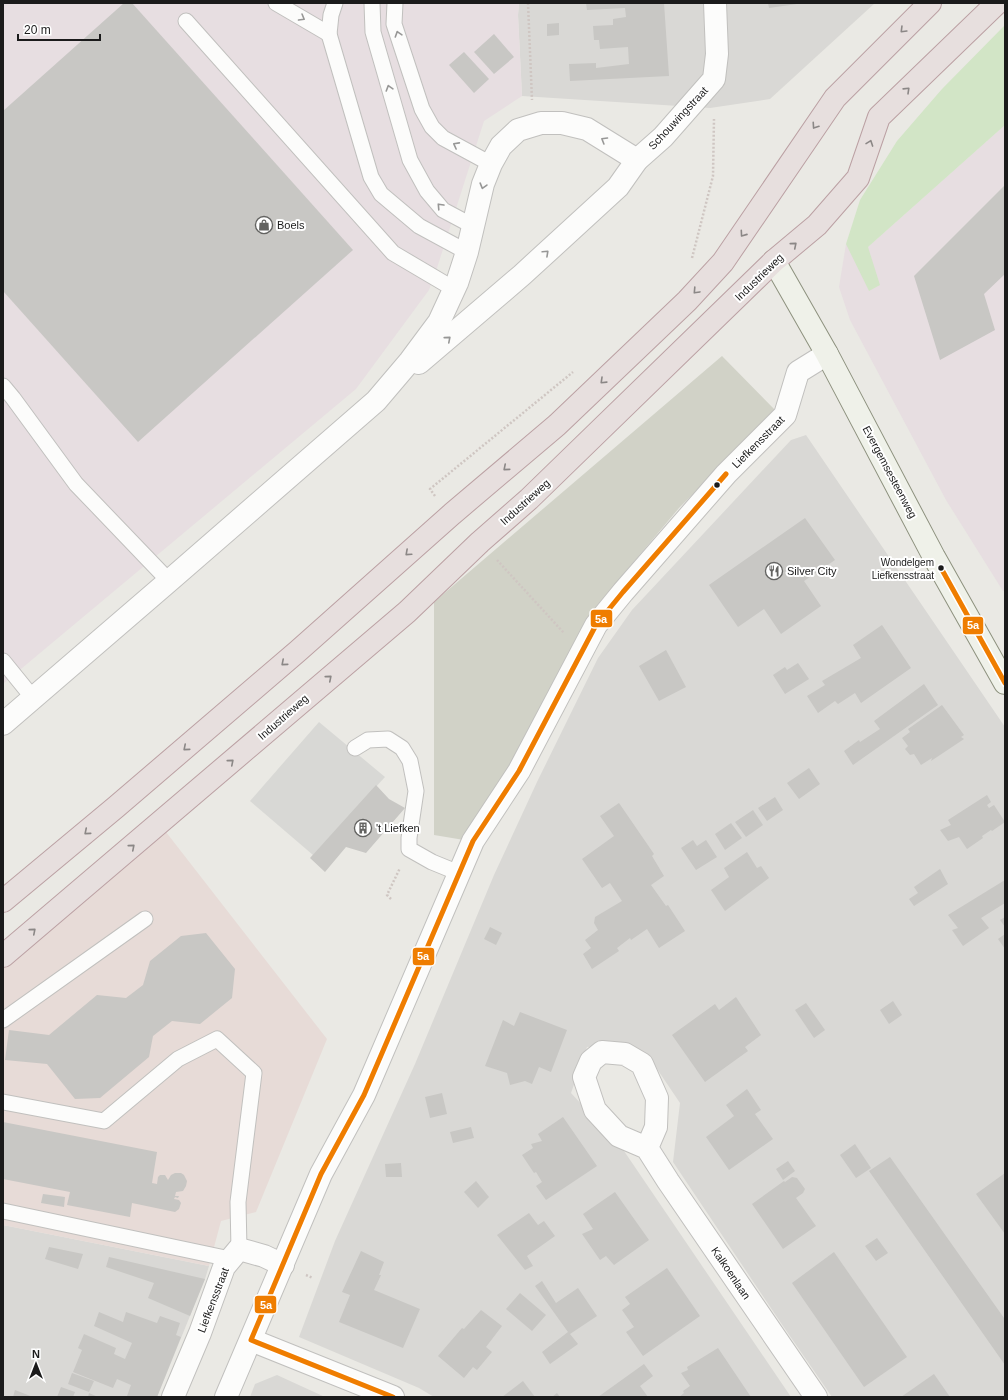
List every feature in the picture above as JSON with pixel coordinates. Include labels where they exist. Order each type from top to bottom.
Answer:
[{"type":"highway","points":[[3,901],[116,807],[292,656],[452,514],[557,425],[687,301],[723,262],[835,98],[930,3]]},
{"type":"highway","name":"Industrieweg","points":[[3,956],[407,612],[480,542],[530,499],[774,261],[817,224],[858,178],[879,117],[997,3]]},
{"type":"street","name":"Schouwingstraat","points":[[637,160],[663,137],[714,79],[716,54],[715,3]]},
{"type":"street","points":[[3,724],[169,582],[527,270],[618,186],[637,160],[586,129],[562,123],[541,123],[518,130],[501,146],[491,164],[483,184],[467,252],[454,289],[439,322],[410,361],[376,401]]},
{"type":"street","name":"Evergemsesteenweg","points":[[774,261],[827,354],[934,557],[1005,683]]},
{"type":"street","name":"Liefkensstraat","points":[[226,1397],[321,1174],[364,1095],[473,840],[519,771],[596,625],[726,474],[785,415],[798,372],[827,354]]},
{"type":"street","name":"Kalkoenlaan","points":[[647,1148],[816,1397]]},
{"type":"street","points":[[235,1254],[264,1256],[282,1265]]},
{"type":"street","name":"Liefkensstraat","points":[[173,1397],[200,1333],[224,1267],[235,1254]]},
{"type":"street","points":[[251,1340],[393,1397]]},
{"type":"lane","points":[[276,3],[329,34]]},
{"type":"lane","points":[[335,3],[331,15],[329,34],[371,177],[381,194],[419,226],[467,252]]},
{"type":"lane","points":[[372,3],[373,32],[410,160],[427,191],[443,210],[473,226]]},
{"type":"lane","points":[[394,3],[394,24],[422,109],[432,127],[443,138],[491,164]]},
{"type":"lane","points":[[186,21],[393,253],[454,289]]},
{"type":"lane","points":[[3,386],[76,484],[169,582]]},
{"type":"lane","points":[[3,661],[33,698]]},
{"type":"lane","points":[[355,748],[368,740],[388,739],[402,748],[410,761],[416,791],[409,838],[409,849],[432,862],[459,873]]},
{"type":"lane","points":[[3,1020],[145,919]]},
{"type":"lane","points":[[3,1102],[104,1121],[178,1059],[217,1039],[254,1073],[238,1202],[235,1254],[3,1211]]},
{"type":"path","points":[[528,3],[534,125]]},
{"type":"path","points":[[391,899],[387,895],[409,849]]},
{"type":"shaded area","points":[[3,3],[519,3],[518,15],[522,96],[484,121],[429,290],[356,389],[3,684]]},
{"type":"shaded area","points":[[519,3],[875,3],[770,99],[710,108],[522,96],[518,15]]},
{"type":"shaded area","points":[[1005,125],[1005,590],[1003,591],[946,500],[850,320],[839,287],[846,244],[868,247]]},
{"type":"shaded area","points":[[722,356],[776,411],[679,508],[590,614],[516,754],[464,840],[434,835],[434,602]]},
{"type":"shaded area","points":[[806,435],[1005,727],[1005,1397],[832,1397],[673,1162],[680,1103],[649,1057],[621,1045],[587,1047],[571,1093],[622,1148],[791,1397],[434,1397],[419,1388],[299,1337],[335,1241],[415,1064],[494,875],[537,782],[598,658],[632,610],[791,440]]},
{"type":"shaded area","points":[[319,722],[385,777],[313,855],[250,801]]},
{"type":"shaded area","points":[[166,832],[327,1039],[256,1212],[221,1221],[209,1266],[3,1225],[3,967]]},
{"type":"shaded area","points":[[3,1225],[209,1266],[157,1397],[3,1397]]},
{"type":"shaded area","points":[[277,1375],[325,1397],[250,1397],[255,1384]]},
{"type":"green space","points":[[1005,25],[1005,125],[868,247],[880,285],[869,291],[846,244],[860,200],[897,141],[942,89]]},
{"type":"building","points":[[124,3],[132,3],[353,250],[138,442],[3,291],[3,111]]},
{"type":"building","points":[[586,3],[664,3],[669,76],[570,81],[569,64],[596,63],[596,68],[629,64],[628,47],[600,49],[599,40],[594,40],[593,26],[613,25],[613,19],[626,17],[625,8],[587,10]]},
{"type":"building","points":[[768,3],[797,3],[797,4],[769,8]]},
{"type":"building","points":[[559,23],[559,35],[547,36],[547,24]]},
{"type":"building","points":[[494,34],[514,57],[494,74],[474,52]]},
{"type":"building","points":[[464,52],[489,79],[474,93],[449,65]]},
{"type":"building","points":[[1005,185],[1005,274],[984,294],[995,330],[940,360],[914,276]]},
{"type":"building","name":"Silver City","points":[[805,518],[835,560],[804,581],[821,606],[781,634],[764,609],[738,627],[709,585]]},
{"type":"building","points":[[882,625],[911,668],[861,703],[855,693],[838,704],[835,701],[818,713],[807,696],[825,685],[822,681],[861,658],[853,645]]},
{"type":"building","points":[[666,650],[686,687],[659,701],[639,666]]},
{"type":"building","points":[[798,663],[809,679],[785,694],[773,675],[785,667],[787,670]]},
{"type":"building","points":[[924,684],[938,705],[853,765],[844,751],[859,740],[860,742],[880,729],[874,721]]},
{"type":"building","points":[[942,705],[964,735],[961,737],[964,739],[931,761],[932,758],[921,765],[914,754],[910,755],[905,749],[908,746],[902,738],[910,732],[908,729]]},
{"type":"building","points":[[809,768],[820,784],[799,799],[787,783]]},
{"type":"building","name":"'t Liefken","points":[[376,785],[389,799],[405,808],[366,853],[346,847],[325,872],[310,858]]},
{"type":"building","points":[[987,795],[991,802],[987,805],[989,808],[994,805],[1005,822],[982,836],[983,838],[967,849],[959,837],[948,841],[940,830],[951,825],[948,820]]},
{"type":"building","points":[[775,797],[783,810],[767,821],[758,808]]},
{"type":"building","points":[[619,803],[654,854],[652,856],[664,876],[651,885],[666,906],[668,905],[685,931],[659,948],[647,929],[631,940],[630,938],[617,948],[619,951],[592,969],[583,954],[591,948],[585,940],[598,930],[594,923],[595,917],[622,901],[610,883],[602,888],[582,859],[614,836],[600,816]]},
{"type":"building","points":[[753,810],[763,825],[746,837],[735,822]]},
{"type":"building","points":[[731,823],[742,838],[725,850],[715,834]]},
{"type":"building","points":[[693,840],[697,846],[706,840],[717,857],[696,870],[681,848]]},
{"type":"building","points":[[747,852],[757,868],[761,866],[769,878],[725,911],[711,890],[729,877],[724,868]]},
{"type":"building","points":[[940,869],[948,884],[914,906],[909,899],[918,893],[914,887]]},
{"type":"building","points":[[1005,880],[1005,903],[981,918],[989,928],[963,946],[952,930],[958,928],[948,915]]},
{"type":"building","points":[[1005,917],[1005,927],[1000,920]]},
{"type":"building","points":[[490,927],[502,933],[496,945],[484,939]]},
{"type":"building","points":[[206,933],[235,969],[232,998],[200,1024],[172,1021],[153,1036],[149,1057],[100,1098],[75,1099],[47,1064],[5,1060],[9,1030],[49,1035],[97,995],[126,998],[143,985],[150,961],[181,936]]},
{"type":"building","points":[[1005,934],[1005,949],[998,939]]},
{"type":"building","points":[[736,997],[761,1035],[745,1047],[748,1051],[705,1082],[672,1035],[715,1004],[719,1010]]},
{"type":"building","points":[[893,1001],[902,1015],[889,1024],[880,1010]]},
{"type":"building","points":[[806,1003],[825,1030],[814,1038],[795,1010]]},
{"type":"building","points":[[520,1012],[567,1030],[551,1072],[539,1067],[532,1084],[525,1081],[510,1085],[507,1073],[485,1066],[503,1020],[514,1026]]},
{"type":"building","points":[[747,1089],[761,1110],[755,1114],[773,1139],[729,1170],[706,1137],[734,1116],[726,1105]]},
{"type":"building","points":[[442,1093],[447,1114],[430,1118],[425,1097]]},
{"type":"building","points":[[563,1117],[597,1166],[546,1200],[536,1186],[542,1182],[522,1155],[533,1148],[531,1144],[542,1141],[538,1134]]},
{"type":"building","points":[[3,1122],[157,1152],[152,1183],[157,1184],[158,1177],[160,1175],[165,1175],[168,1180],[171,1175],[175,1173],[181,1173],[184,1175],[187,1181],[183,1191],[176,1192],[175,1196],[179,1196],[178,1198],[175,1197],[174,1199],[179,1200],[181,1203],[179,1209],[175,1212],[132,1203],[130,1217],[67,1205],[70,1192],[3,1179]]},
{"type":"building","points":[[471,1127],[474,1138],[453,1143],[450,1132]]},
{"type":"building","points":[[855,1144],[871,1168],[856,1178],[840,1155]]},
{"type":"building","points":[[890,1157],[1005,1318],[1005,1365],[869,1171]]},
{"type":"building","points":[[788,1161],[795,1171],[783,1180],[776,1169]]},
{"type":"building","points":[[401,1163],[402,1177],[386,1177],[385,1164]]},
{"type":"building","points":[[1005,1173],[1005,1234],[976,1194]]},
{"type":"building","points":[[792,1177],[797,1178],[805,1189],[803,1193],[796,1198],[816,1226],[783,1249],[752,1204]]},
{"type":"building","points":[[476,1181],[489,1197],[478,1208],[464,1192]]},
{"type":"building","points":[[615,1192],[649,1240],[614,1265],[606,1256],[600,1260],[582,1234],[593,1229],[583,1214]]},
{"type":"building","points":[[43,1194],[65,1197],[64,1207],[41,1203]]},
{"type":"building","points":[[529,1213],[538,1225],[544,1221],[555,1236],[527,1256],[533,1266],[525,1270],[497,1235]]},
{"type":"building","points":[[877,1238],[888,1253],[876,1261],[865,1246]]},
{"type":"building","points":[[49,1247],[83,1254],[78,1269],[45,1259]]},
{"type":"building","points":[[361,1251],[384,1262],[379,1275],[381,1275],[374,1290],[420,1309],[403,1348],[339,1322],[350,1295],[342,1292]]},
{"type":"building","points":[[834,1252],[907,1357],[864,1387],[792,1283]]},
{"type":"building","points":[[109,1257],[205,1279],[190,1316],[148,1298],[154,1283],[106,1267]]},
{"type":"building","points":[[667,1268],[700,1316],[643,1356],[626,1332],[634,1327],[622,1310],[630,1304],[625,1297]]},
{"type":"building","points":[[542,1281],[556,1303],[578,1288],[597,1316],[570,1334],[578,1344],[550,1364],[542,1352],[568,1332],[535,1286]]},
{"type":"building","points":[[520,1293],[546,1315],[532,1331],[506,1309]]},
{"type":"building","points":[[481,1310],[502,1326],[486,1347],[492,1352],[477,1370],[473,1367],[464,1378],[438,1356],[462,1328],[464,1329]]},
{"type":"building","points":[[99,1312],[123,1322],[126,1312],[157,1323],[160,1316],[180,1323],[176,1335],[181,1337],[157,1397],[130,1397],[127,1396],[131,1385],[117,1379],[113,1388],[73,1372],[82,1350],[78,1348],[84,1334],[116,1348],[114,1354],[125,1359],[132,1343],[94,1326]]},
{"type":"building","points":[[718,1348],[751,1397],[679,1397],[684,1393],[683,1391],[690,1386],[681,1373],[688,1370],[687,1367]]},
{"type":"building","points":[[644,1364],[653,1376],[640,1386],[648,1397],[598,1397]]},
{"type":"building","points":[[72,1373],[94,1381],[89,1392],[68,1384]]},
{"type":"building","points":[[934,1374],[950,1397],[901,1397]]},
{"type":"building","points":[[523,1381],[535,1397],[502,1397]]},
{"type":"building","points":[[61,1387],[75,1392],[73,1397],[57,1397]]},
{"type":"building","points":[[15,1390],[33,1397],[13,1397]]},
{"type":"building","points":[[89,1393],[98,1397],[88,1397]]},
{"type":"building","points":[[557,1393],[560,1397],[552,1397]]},
{"type":"transit line","name":"5a","points":[[393,1397],[251,1340],[321,1174],[364,1095],[473,841],[519,771],[596,625],[726,474]]},
{"type":"transit line","name":"5a","points":[[941,568],[1005,683]]},
{"type":"place","name":"Boels","points":[[264,225]]},
{"type":"place","name":"Wondelgem Liefkensstraat","points":[[941,568]]},
{"type":"place","name":"Silver City","points":[[774,571]]},
{"type":"place","name":"'t Liefken","points":[[363,828]]}]
